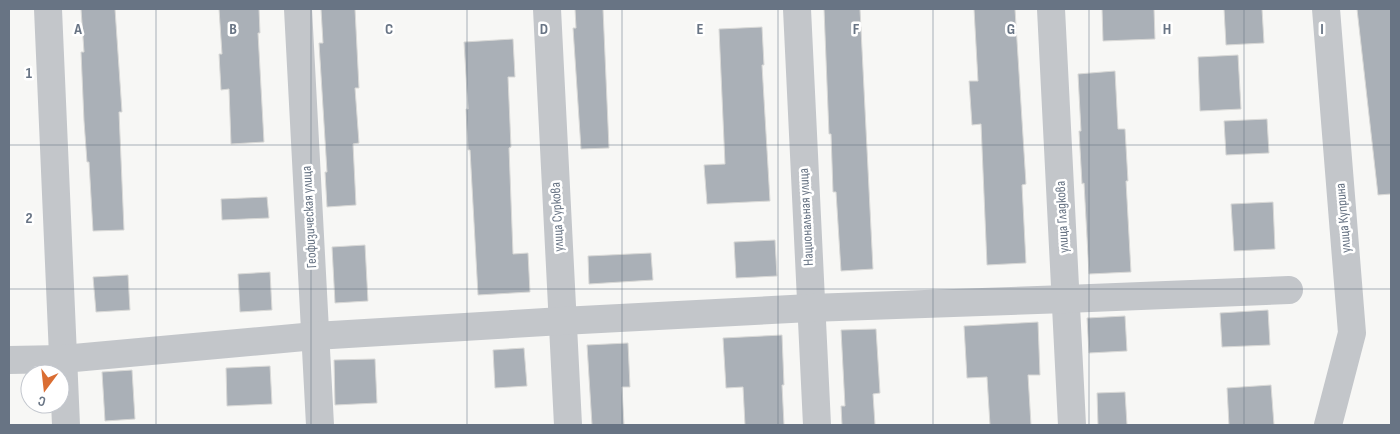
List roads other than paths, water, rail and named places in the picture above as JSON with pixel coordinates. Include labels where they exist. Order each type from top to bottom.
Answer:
[{"type":"street","points":[[48,9],[66,425]]},
{"type":"street","name":"Геофизическая улица","points":[[298,9],[320,425]]},
{"type":"street","name":"улица Суркова","points":[[547,9],[568,425]]},
{"type":"street","name":"Национальная улица","points":[[797,9],[817,425]]},
{"type":"street","name":"улица Гладкова","points":[[1051,9],[1072,425]]},
{"type":"street","name":"улица Куприна","points":[[1326,9],[1352,333],[1328,425]]},
{"type":"street","points":[[9,360],[63,359],[315,336],[562,321],[810,308],[1066,300],[1289,290]]}]
